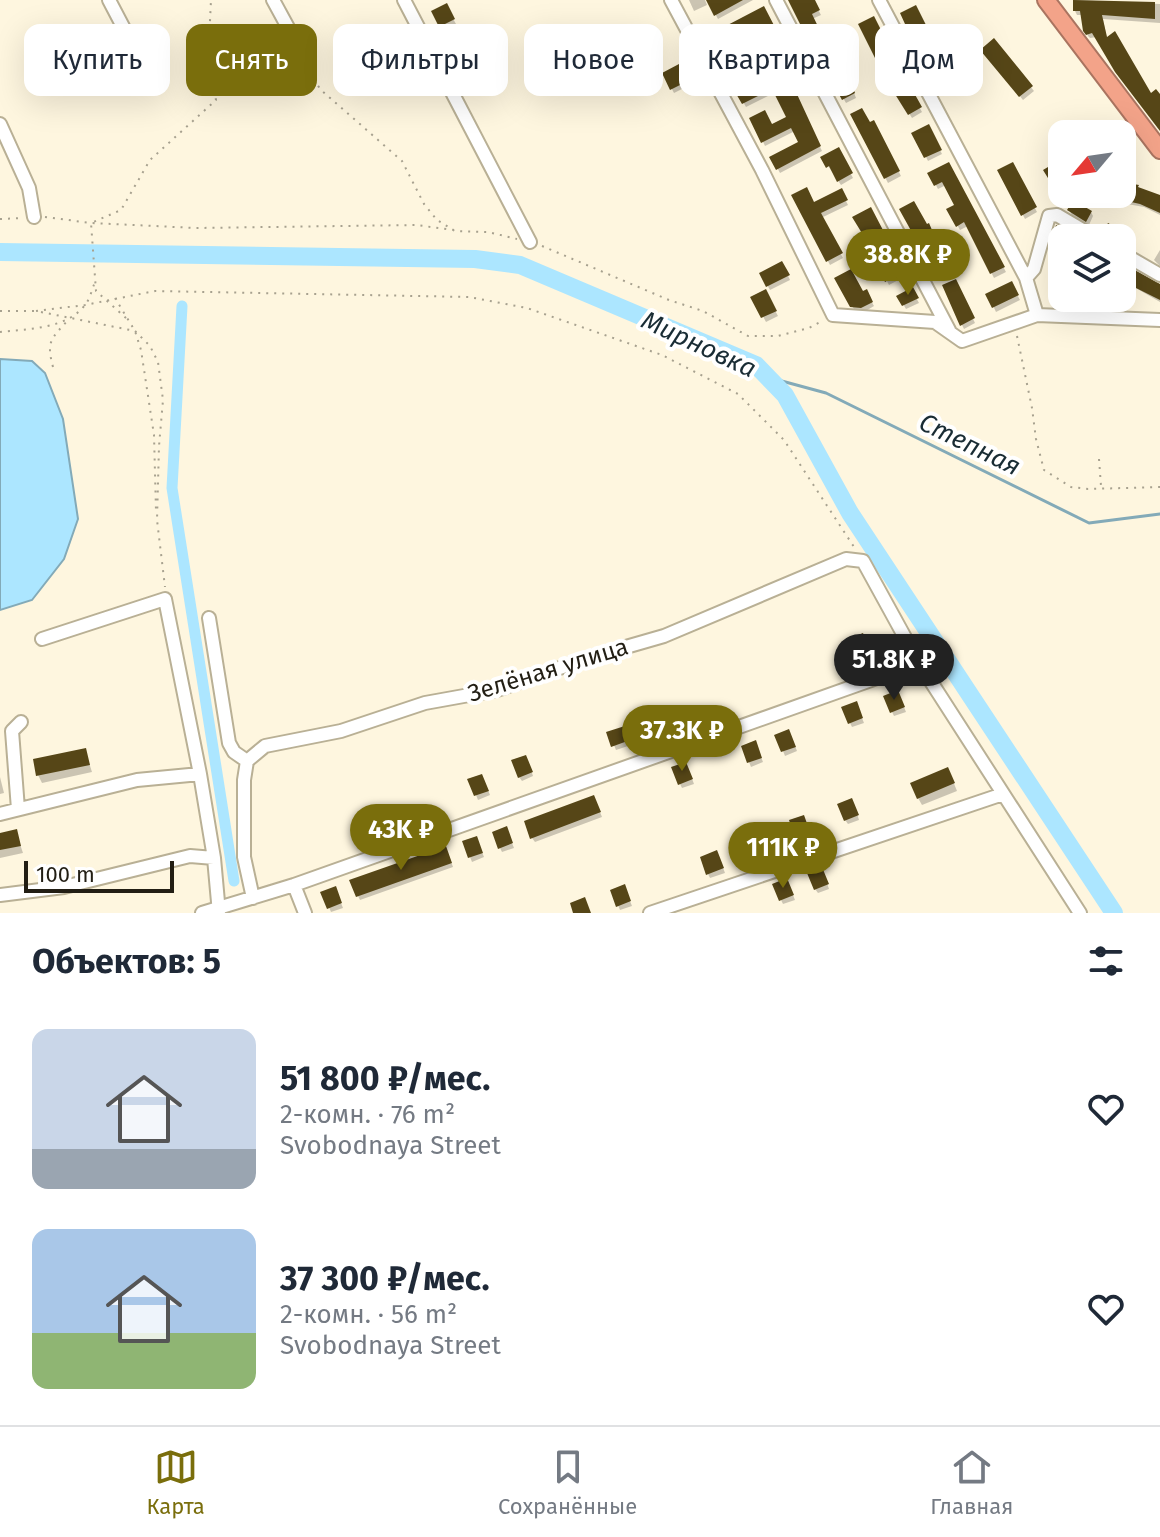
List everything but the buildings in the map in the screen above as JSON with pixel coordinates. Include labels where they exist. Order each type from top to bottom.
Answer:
[{"type":"highway","points":[[1046,0],[1160,150]]},
{"type":"street","points":[[109,0],[122,24]]},
{"type":"street","points":[[273,0],[286,24]]},
{"type":"street","points":[[404,0],[530,242]]},
{"type":"street","points":[[671,0],[762,170],[833,315],[935,322],[962,341],[1037,315],[1160,320]]},
{"type":"street","points":[[776,0],[951,333]]},
{"type":"street","points":[[879,0],[1026,278],[1037,315]]},
{"type":"street","points":[[0,124],[29,188],[34,217]]},
{"type":"street","points":[[1026,278],[1034,269],[1049,216],[1057,215],[1072,224]]},
{"type":"street","points":[[1136,261],[1160,275]]},
{"type":"street","name":"Зелёная улица","points":[[247,761],[265,746],[341,731],[425,703],[497,690],[591,657],[664,636],[846,559],[863,561]]},
{"type":"street","points":[[863,561],[919,663],[1080,913]]},
{"type":"street","points":[[42,639],[165,599],[200,774],[219,910]]},
{"type":"street","points":[[209,618],[229,743],[234,752],[247,761],[244,780],[244,857],[253,898]]},
{"type":"street","points":[[202,913],[294,885],[919,663]]},
{"type":"street","points":[[18,809],[12,731],[21,722]]},
{"type":"street","points":[[0,814],[137,780],[200,774]]},
{"type":"street","points":[[650,913],[1003,794]]},
{"type":"street","points":[[0,895],[64,887],[190,856],[214,858]]},
{"type":"street","points":[[294,885],[305,913]]},
{"type":"path","points":[[91,223],[121,210],[150,160],[216,100],[208,63],[211,0]]},
{"type":"path","points":[[0,219],[57,217],[91,223],[268,229],[416,225],[455,231]]},
{"type":"path","points":[[91,223],[96,291],[126,318]]},
{"type":"path","points":[[53,367],[48,349],[51,339],[85,305],[96,280]]},
{"type":"path","points":[[0,311],[36,311],[85,305],[155,291],[469,297],[527,308],[662,355],[738,394],[784,440],[863,561]]},
{"type":"path","points":[[115,298],[158,362],[163,400],[157,520]]},
{"type":"path","points":[[36,311],[135,331]]},
{"type":"path","points":[[0,332],[39,327],[70,318]]},
{"type":"path","points":[[1014,323],[1044,470],[1071,487],[1160,487]]},
{"type":"path","points":[[135,331],[141,350],[154,435],[154,489],[165,599]]},
{"type":"path","points":[[154,435],[159,446]]},
{"type":"path","points":[[1099,459],[1101,487]]},
{"type":"water","points":[[0,359],[32,361],[45,373],[63,419],[78,519],[64,559],[32,600],[0,610]]},
{"type":"waterway","name":"Мирновка","points":[[0,252],[475,259],[520,265],[756,365],[785,395],[850,513],[1114,913]]},
{"type":"waterway","points":[[182,306],[172,488],[234,881]]},
{"type":"waterway","name":"Степная","points":[[767,377],[826,393],[1089,523],[1160,514]]}]
